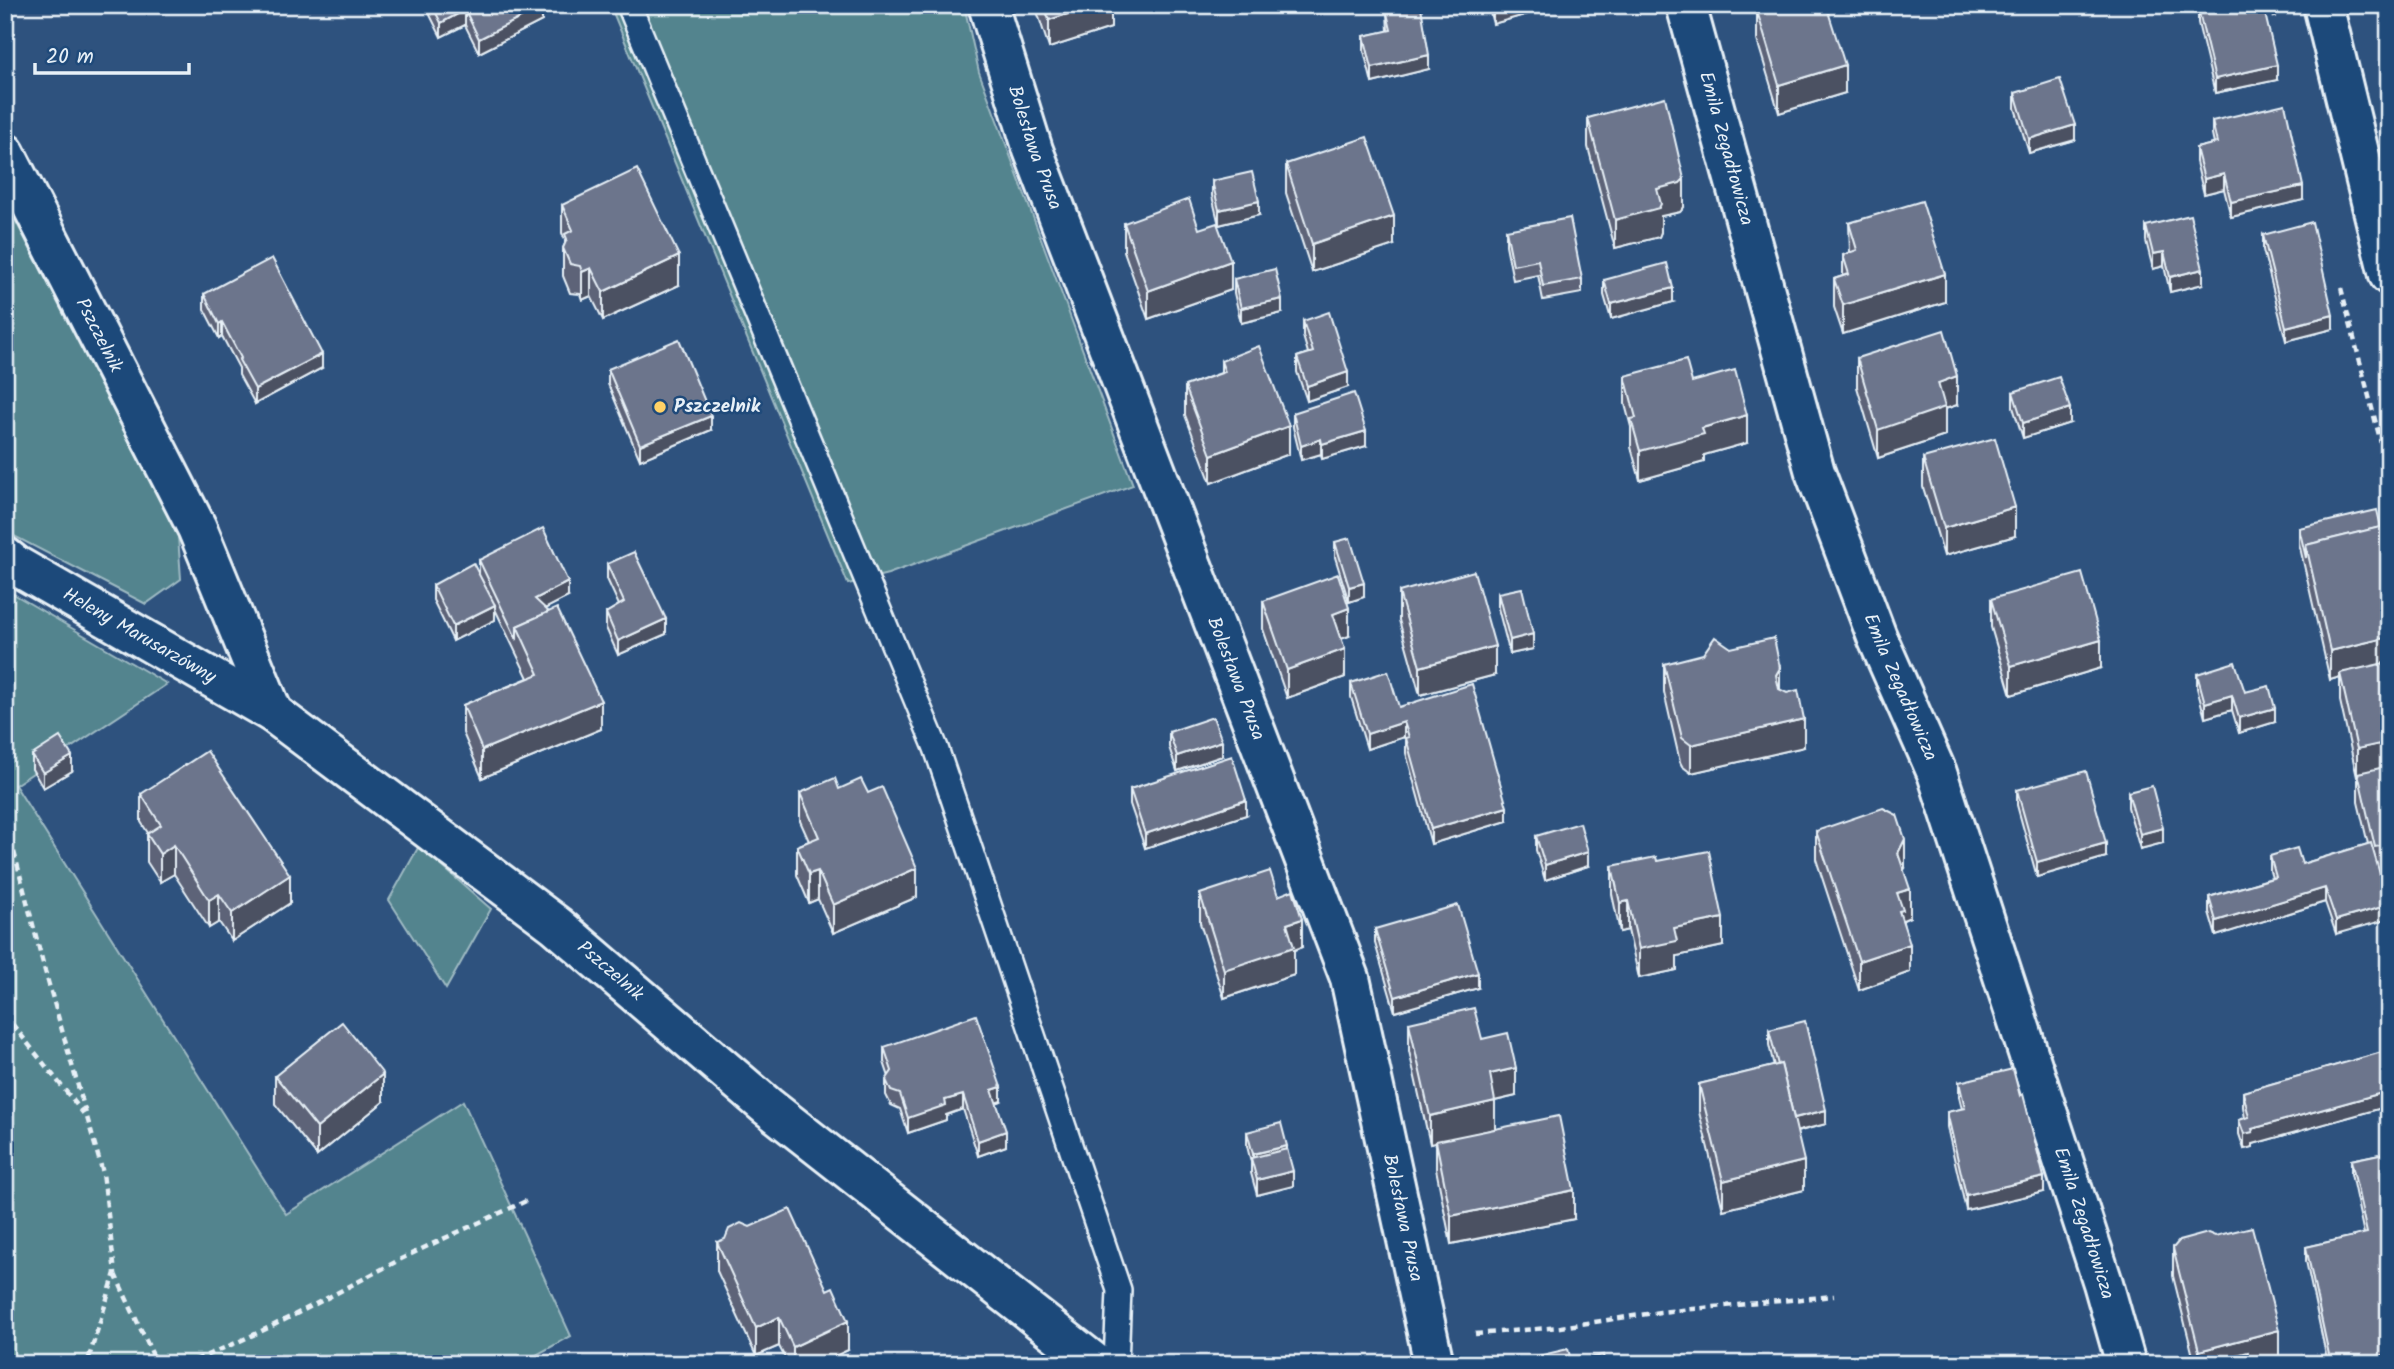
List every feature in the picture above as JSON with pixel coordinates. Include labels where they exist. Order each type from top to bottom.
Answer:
[{"type":"street","name":"Bolesława Prusa","points":[[988,5],[1033,149],[1350,978],[1432,1351]]},
{"type":"street","name":"Emila Zegadłowicza","points":[[1686,5],[1815,472],[1877,636],[1937,773],[2103,1283],[2126,1364]]},
{"type":"street","points":[[2323,5],[2389,275]]},
{"type":"street","name":"Pszczelnik","points":[[5,153],[197,528],[273,713],[556,925],[767,1106],[1096,1364]]},
{"type":"street","name":"Heleny Marusarzówny","points":[[5,557],[273,713]]},
{"type":"lane","points":[[629,5],[936,748],[1119,1290],[1116,1364]]},
{"type":"path","points":[[2387,5],[2389,11]]},
{"type":"path","points":[[5,817],[45,971],[103,1173],[115,1273],[156,1364]]},
{"type":"path","points":[[5,1015],[87,1118]]},
{"type":"path","points":[[184,1364],[221,1350],[402,1259],[528,1200]]},
{"type":"path","points":[[87,1364],[115,1273]]},
{"type":"path","points":[[1432,1351],[1661,1312],[1834,1296]]},
{"type":"green space","points":[[610,5],[964,5],[979,72],[1133,485],[888,574],[848,584]]},
{"type":"green space","points":[[5,200],[178,536],[181,579],[146,604],[14,536],[5,528]]},
{"type":"green space","points":[[5,589],[167,684],[15,785],[286,1214],[463,1101],[571,1336],[520,1364],[5,1364]]},
{"type":"green space","points":[[419,846],[491,909],[446,989],[389,900]]},
{"type":"building","points":[[432,5],[542,7],[479,39],[465,10],[441,23]]},
{"type":"building","points":[[1044,5],[1095,5],[1049,20]]},
{"type":"building","points":[[1778,5],[1826,5],[1845,65],[1779,85],[1757,11]]},
{"type":"building","points":[[2210,5],[2263,5],[2277,65],[2215,79],[2198,8]]},
{"type":"building","points":[[1421,7],[1429,55],[1372,68],[1364,36],[1391,30],[1387,13]]},
{"type":"building","points":[[2060,79],[2075,125],[2029,139],[2015,93]]},
{"type":"building","points":[[1665,97],[1684,179],[1680,183],[1657,189],[1661,204],[1659,208],[1615,220],[1588,118]]},
{"type":"building","points":[[2285,104],[2303,186],[2231,202],[2224,174],[2204,179],[2196,148],[2217,143],[2212,121]]},
{"type":"building","points":[[1367,137],[1394,216],[1312,244],[1286,164]]},
{"type":"building","points":[[637,169],[679,256],[603,292],[591,268],[582,272],[580,266],[570,264],[563,248],[567,239],[565,234],[573,230],[562,205]]},
{"type":"building","points":[[1252,172],[1259,201],[1219,210],[1212,181]]},
{"type":"building","points":[[1189,199],[1199,229],[1217,223],[1231,261],[1148,291],[1124,223]]},
{"type":"building","points":[[1922,201],[1945,274],[1843,305],[1834,279],[1849,274],[1843,255],[1857,250],[1849,223]]},
{"type":"building","points":[[2190,215],[2203,269],[2170,277],[2164,252],[2153,254],[2146,226]]},
{"type":"building","points":[[1570,218],[1582,279],[1543,286],[1538,260],[1513,265],[1506,230]]},
{"type":"building","points":[[2312,222],[2333,315],[2286,327],[2263,235]]},
{"type":"building","points":[[272,258],[322,354],[255,389],[222,322],[219,324],[204,294]]},
{"type":"building","points":[[1667,263],[1673,288],[1611,304],[1604,280]]},
{"type":"building","points":[[1275,269],[1282,299],[1241,308],[1234,279]]},
{"type":"building","points":[[1329,312],[1348,372],[1307,386],[1297,357],[1313,352],[1303,321]]},
{"type":"building","points":[[1944,330],[1957,376],[1938,383],[1945,407],[1878,430],[1857,358]]},
{"type":"building","name":"Pszczelnik","points":[[679,339],[711,416],[640,445],[608,369]]},
{"type":"building","points":[[1259,346],[1289,426],[1211,455],[1185,386],[1225,372],[1221,361]]},
{"type":"building","points":[[1686,360],[1692,382],[1735,370],[1747,415],[1702,428],[1704,434],[1640,451],[1631,419],[1636,418],[1625,376]]},
{"type":"building","points":[[2059,377],[2070,408],[2023,423],[2013,392]]},
{"type":"building","points":[[1354,393],[1366,431],[1322,444],[1321,439],[1301,446],[1293,413]]},
{"type":"building","points":[[1995,438],[2015,507],[1944,528],[1923,458]]},
{"type":"building","points":[[2377,510],[2381,527],[2306,545],[2306,558],[2299,528]]},
{"type":"building","points":[[2384,526],[2389,549],[2389,637],[2330,651],[2306,545]]},
{"type":"building","points":[[543,528],[568,582],[535,599],[549,612],[517,626],[517,640],[479,560]]},
{"type":"building","points":[[1350,538],[1364,583],[1349,587],[1335,542]]},
{"type":"building","points":[[634,552],[666,619],[618,641],[606,613],[624,602],[607,564]]},
{"type":"building","points":[[473,563],[495,605],[453,626],[433,585]]},
{"type":"building","points":[[1474,571],[1495,646],[1420,667],[1399,592]]},
{"type":"building","points":[[2082,573],[2101,640],[2011,666],[1991,599]]},
{"type":"building","points":[[1338,574],[1349,608],[1333,614],[1345,649],[1287,670],[1263,601]]},
{"type":"building","points":[[1522,588],[1533,634],[1510,640],[1498,593]]},
{"type":"building","points":[[557,608],[601,701],[482,750],[463,705],[539,674],[517,626]]},
{"type":"building","points":[[1715,637],[1731,648],[1774,638],[1780,668],[1776,675],[1779,689],[1787,693],[1798,690],[1804,719],[1691,745],[1682,738],[1664,664],[1703,654]]},
{"type":"building","points":[[2235,662],[2245,692],[2269,686],[2275,708],[2239,718],[2232,695],[2205,703],[2197,674]]},
{"type":"building","points":[[2389,662],[2389,742],[2357,749],[2340,673]]},
{"type":"building","points":[[1388,671],[1399,707],[1472,684],[1507,807],[1431,829],[1404,722],[1367,734],[1351,683]]},
{"type":"building","points":[[1213,717],[1222,741],[1177,756],[1169,732]]},
{"type":"building","points":[[60,737],[72,756],[43,773],[32,755]]},
{"type":"building","points":[[207,751],[290,875],[232,913],[219,894],[209,900],[174,845],[160,854],[147,834],[161,825],[141,794]]},
{"type":"building","points":[[1232,756],[1246,800],[1145,834],[1130,789]]},
{"type":"building","points":[[2389,766],[2389,845],[2375,847],[2358,773]]},
{"type":"building","points":[[2086,771],[2106,843],[2037,862],[2017,790]]},
{"type":"building","points":[[835,778],[839,789],[861,779],[868,793],[882,787],[917,868],[833,905],[818,871],[809,874],[797,846],[819,837],[800,793]]},
{"type":"building","points":[[2152,786],[2163,828],[2140,834],[2128,792]]},
{"type":"building","points":[[1883,808],[1897,815],[1905,839],[1898,853],[1910,889],[1897,893],[1903,910],[1899,911],[1910,944],[1859,961],[1816,831]]},
{"type":"building","points":[[1580,823],[1588,852],[1545,865],[1536,836]]},
{"type":"building","points":[[2371,843],[2389,905],[2336,920],[2325,888],[2216,921],[2209,897],[2276,877],[2270,856],[2297,848],[2302,864]]},
{"type":"building","points":[[1709,851],[1723,918],[1674,928],[1677,941],[1639,949],[1628,901],[1620,903],[1612,866],[1656,857],[1657,861]]},
{"type":"building","points":[[1270,871],[1278,896],[1293,890],[1302,919],[1287,924],[1294,947],[1224,970],[1200,894]]},
{"type":"building","points":[[1458,905],[1478,973],[1395,997],[1375,929]]},
{"type":"building","points":[[1474,1008],[1482,1039],[1508,1033],[1516,1068],[1490,1074],[1495,1101],[1430,1116],[1409,1023]]},
{"type":"building","points":[[976,1015],[1001,1087],[992,1090],[1006,1131],[978,1141],[963,1095],[945,1100],[946,1105],[908,1118],[900,1094],[891,1091],[886,1080],[892,1071],[884,1047]]},
{"type":"building","points":[[1805,1021],[1826,1110],[1794,1118],[1781,1064],[1778,1065],[1769,1030]]},
{"type":"building","points":[[342,1022],[383,1074],[317,1128],[275,1076]]},
{"type":"building","points":[[2389,1050],[2389,1091],[2252,1129],[2253,1132],[2244,1134],[2239,1120],[2249,1117],[2243,1092]]},
{"type":"building","points":[[1781,1064],[1804,1161],[1723,1181],[1699,1084]]},
{"type":"building","points":[[2013,1069],[2020,1096],[2023,1094],[2044,1177],[1966,1195],[1947,1112],[1965,1108],[1959,1082]]},
{"type":"building","points":[[1559,1116],[1574,1190],[1451,1216],[1436,1141]]},
{"type":"building","points":[[1281,1123],[1287,1146],[1253,1154],[1247,1132]]},
{"type":"building","points":[[1287,1149],[1293,1171],[1257,1180],[1251,1158]]},
{"type":"building","points":[[2389,1152],[2389,1354],[2331,1364],[2306,1247],[2367,1233],[2351,1160]]},
{"type":"building","points":[[790,1209],[827,1290],[833,1287],[848,1321],[793,1347],[779,1317],[756,1328],[717,1242],[725,1239],[729,1229],[741,1223],[750,1227]]},
{"type":"building","points":[[2252,1227],[2279,1330],[2199,1351],[2173,1248],[2179,1241],[2208,1233],[2215,1236]]},
{"type":"building","points":[[1568,1349],[1572,1364],[1504,1364]]},
{"type":"building","points":[[2248,1352],[2251,1364],[2206,1364],[2206,1363]]},
{"type":"building","points":[[1603,1355],[1605,1364],[1571,1362]]},
{"type":"place","name":"Pszczelnik","points":[[660,407]]}]
